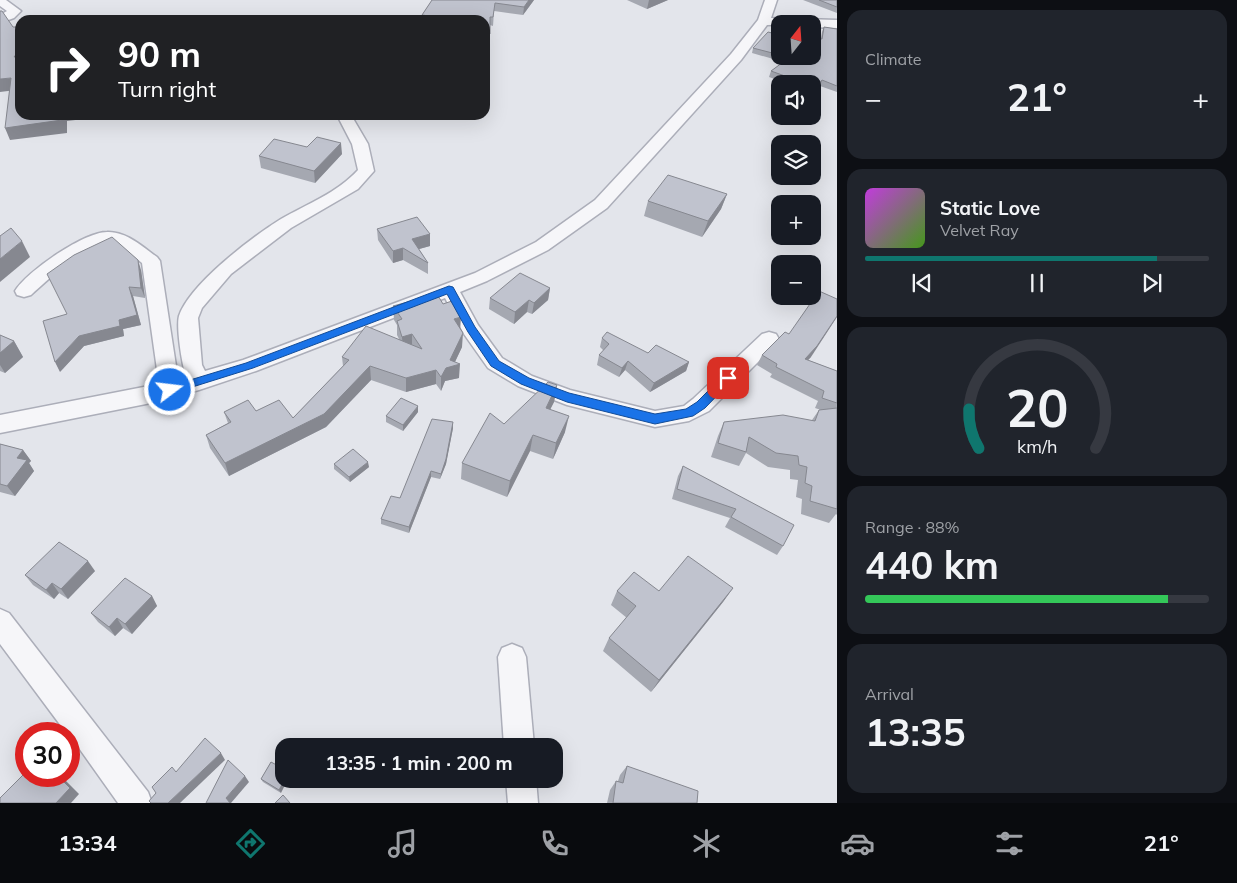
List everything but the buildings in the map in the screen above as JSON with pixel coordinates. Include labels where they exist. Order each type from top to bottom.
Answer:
[{"type":"street","points":[[0,424],[104,405],[199,382],[365,323],[481,277],[542,246],[601,204],[736,57],[764,21],[771,0]]},
{"type":"street","points":[[0,1],[15,11],[0,19]]},
{"type":"street","points":[[764,21],[837,24]]},
{"type":"street","points":[[199,382],[192,365],[188,318],[194,305],[225,270],[285,224],[352,186],[366,170],[360,144],[347,120]]},
{"type":"street","points":[[24,292],[58,262],[94,240],[101,238],[107,237],[118,240],[151,261],[170,390]]},
{"type":"street","points":[[449,289],[471,329],[495,363],[525,381],[567,397],[655,419],[689,413],[701,405],[769,339]]},
{"type":"street","points":[[0,622],[137,803]]},
{"type":"street","points":[[512,657],[518,738]]},
{"type":"street","points":[[522,788],[523,803]]},
{"type":"route","points":[[170,390],[249,366],[365,323],[449,289],[471,329],[495,363],[525,381],[567,397],[655,419],[689,413],[701,405],[728,378]]}]
